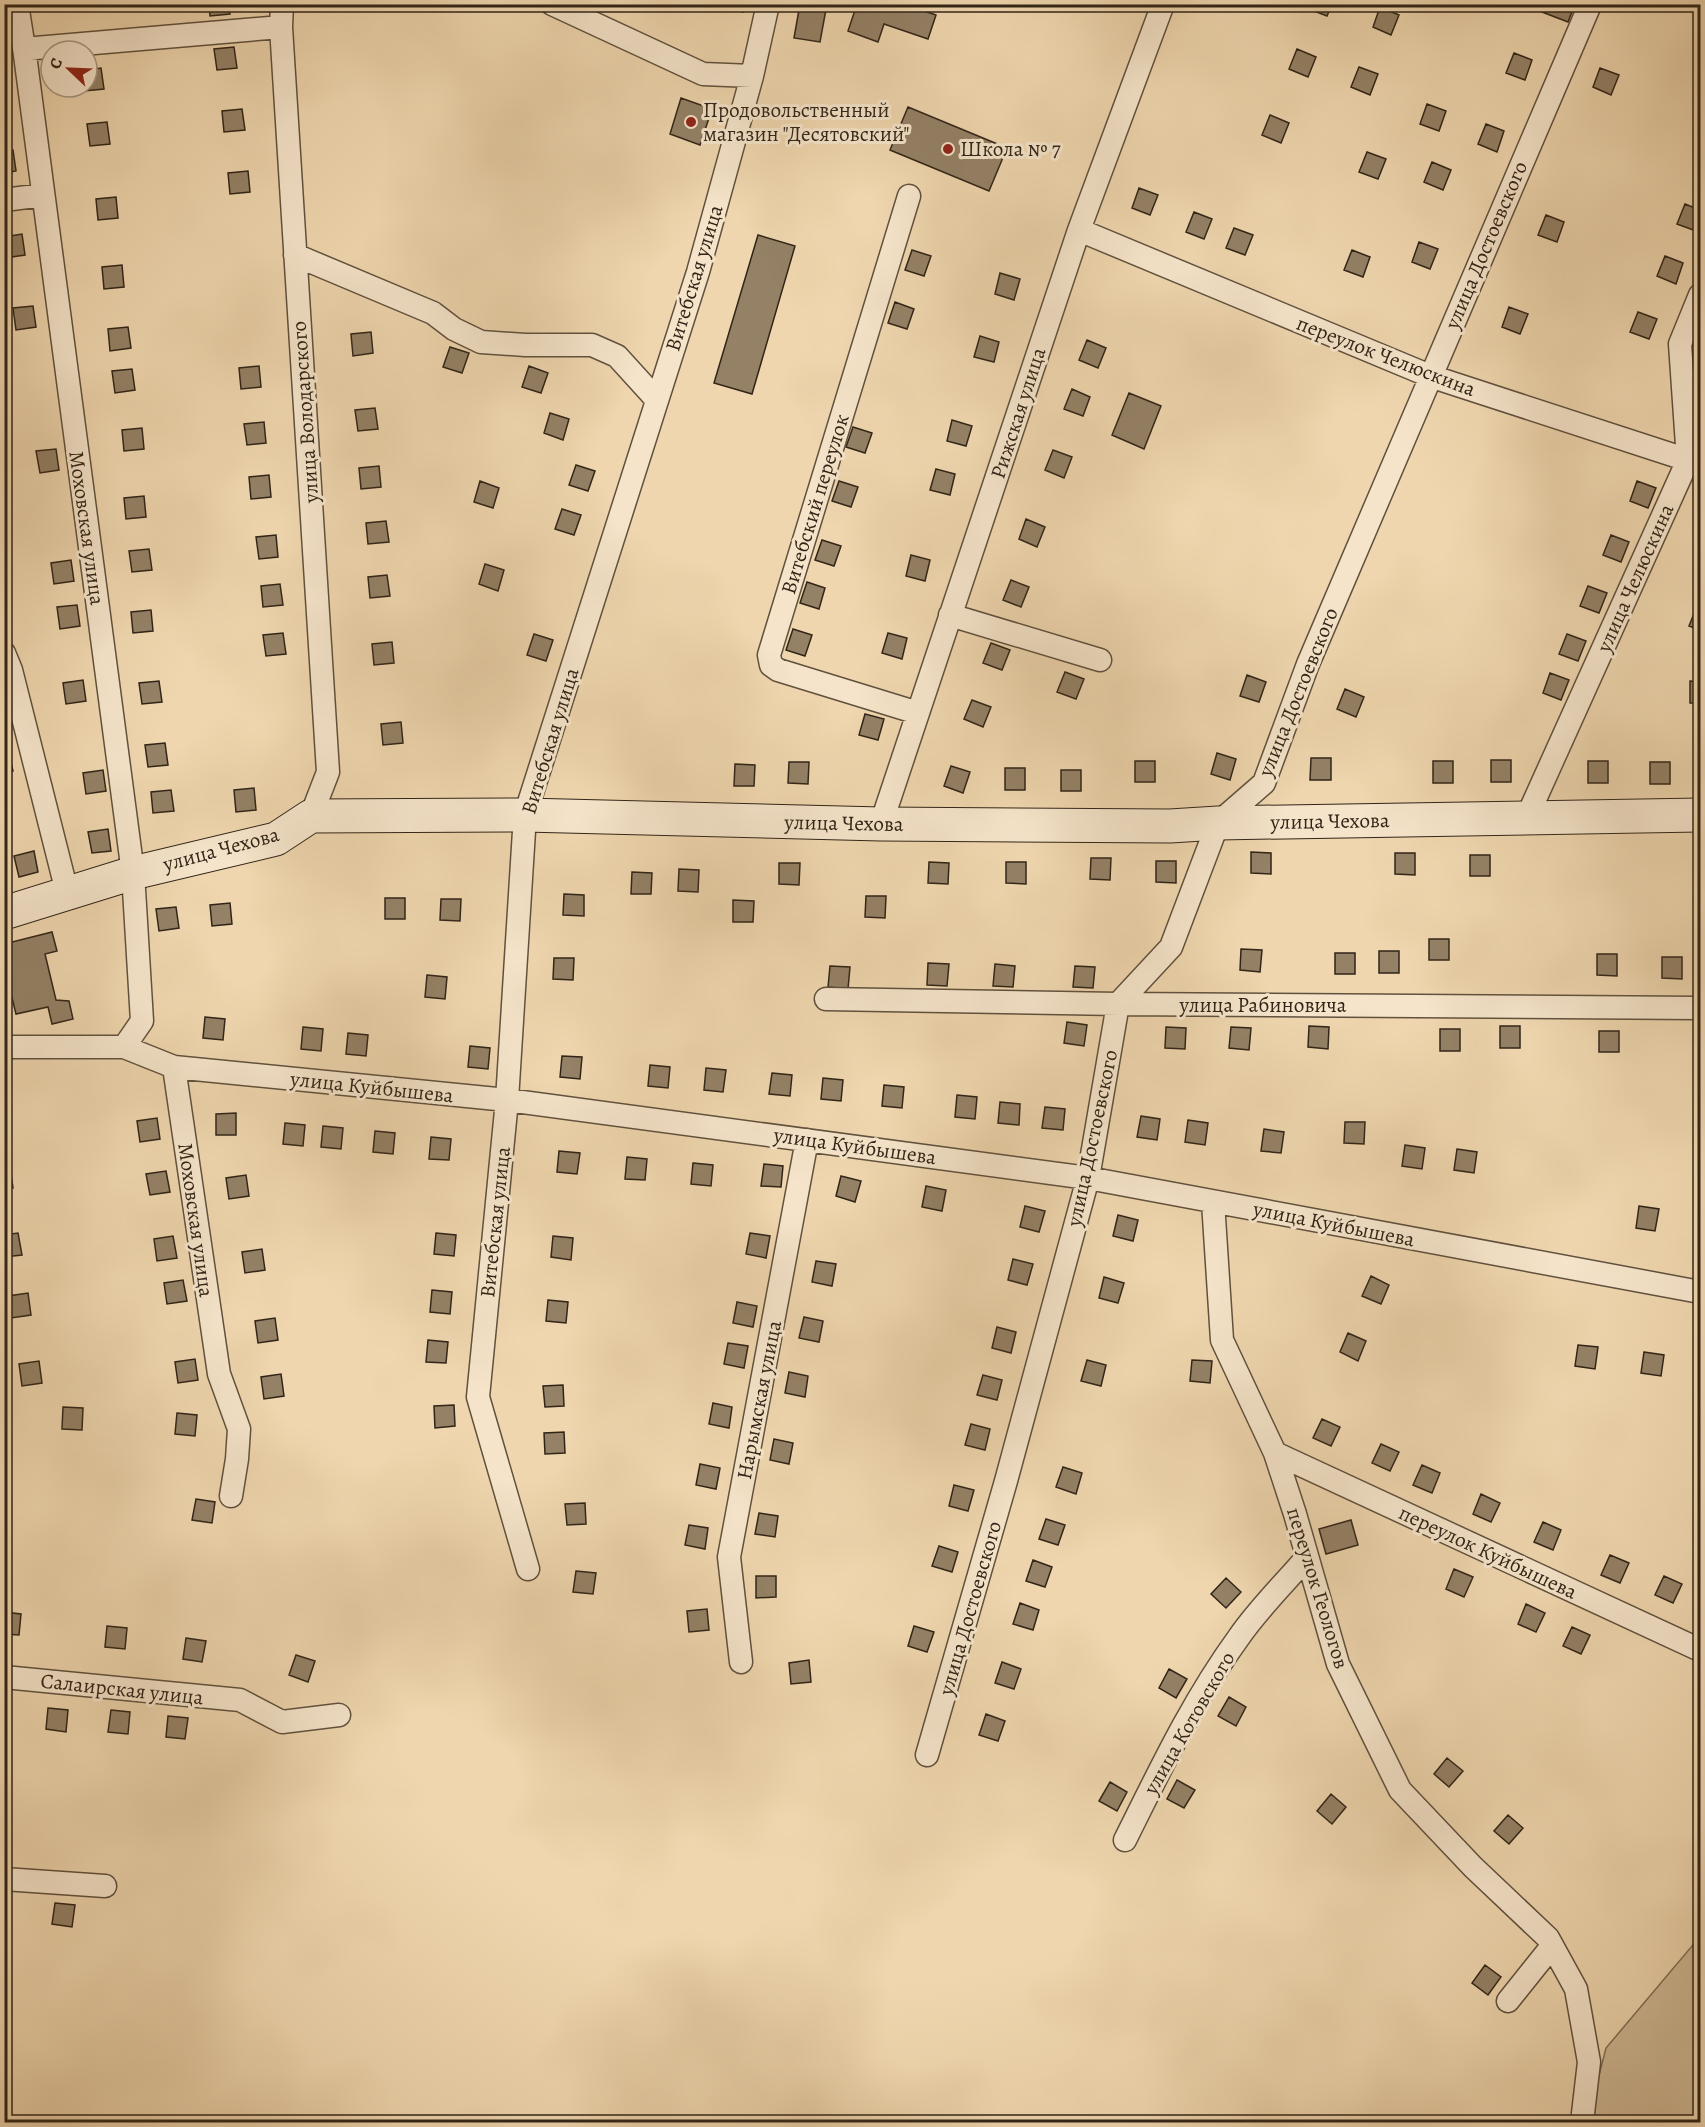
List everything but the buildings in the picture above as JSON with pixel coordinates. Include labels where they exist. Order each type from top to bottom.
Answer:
[{"type":"street","name":"Моховская улица","points":[[17,4],[133,873],[142,1021],[124,1047]]},
{"type":"street","points":[[552,4],[703,74],[752,76]]},
{"type":"street","name":"Витебская улица","points":[[528,1569],[478,1397],[507,1100],[525,815],[698,272],[752,76],[768,4]]},
{"type":"street","name":"Рижская улица","points":[[881,824],[1079,230],[1163,4]]},
{"type":"street","name":"улица Достоевского","points":[[927,1755],[1006,1481],[1088,1178],[1118,1004],[1171,947],[1218,824],[1264,783],[1308,664],[1584,18],[1587,4]]},
{"type":"street","points":[[24,49],[281,16]]},
{"type":"street","name":"улица Володарского","points":[[281,16],[328,772],[311,816]]},
{"type":"street","points":[[4,200],[43,195]]},
{"type":"street","name":"Витебский переулок","points":[[909,196],[770,655],[771,665],[778,670],[918,713]]},
{"type":"street","name":"переулок Челюскина","points":[[1079,230],[1430,376],[1694,462]]},
{"type":"street","points":[[295,255],[433,313],[454,329],[481,342],[525,345],[592,345],[617,356],[657,400]]},
{"type":"street","name":"улица Челюскина","points":[[1527,817],[1694,462],[1680,345],[1701,295]]},
{"type":"street","points":[[950,615],[1100,660]]},
{"type":"street","points":[[4,653],[11,670],[67,892]]},
{"type":"street","name":"улица Чехова","points":[[4,913],[133,873],[276,839],[311,816],[525,815],[881,824],[1170,826],[1701,815]]},
{"type":"street","name":"улица Рабиновича","points":[[826,999],[1118,1004],[1701,1008]]},
{"type":"street","name":"улица Куйбышева","points":[[4,1047],[124,1047],[174,1067],[507,1100],[1088,1178],[1701,1292]]},
{"type":"street","name":"Моховская улица","points":[[174,1067],[219,1374],[239,1429],[231,1496]]},
{"type":"street","name":"Нарымская улица","points":[[741,1662],[729,1557],[807,1140]]},
{"type":"street","name":"переулок Геологов","points":[[1213,1202],[1222,1340],[1275,1453],[1338,1664],[1400,1790],[1473,1867],[1548,1938],[1576,1989],[1589,2062],[1582,2122]]},
{"type":"street","name":"переулок Куйбышева","points":[[1275,1453],[1701,1650]]},
{"type":"street","name":"улица Котовского","points":[[1125,1840],[1174,1741],[1202,1692],[1240,1635],[1307,1557]]},
{"type":"street","name":"Салаирская улица","points":[[4,1677],[240,1700],[282,1722],[339,1715]]},
{"type":"street","points":[[4,1879],[105,1886]]},
{"type":"street","points":[[1508,2001],[1552,1946]]},
{"type":"shaded area","points":[[1700,1932],[1700,2122],[1587,2122],[1606,2048],[1698,1939]]},
{"type":"place","name":"Продовольственный магазин \"Деcятовский\"","points":[[691,122]]},
{"type":"place","name":"Школа № 7","points":[[948,149]]}]
